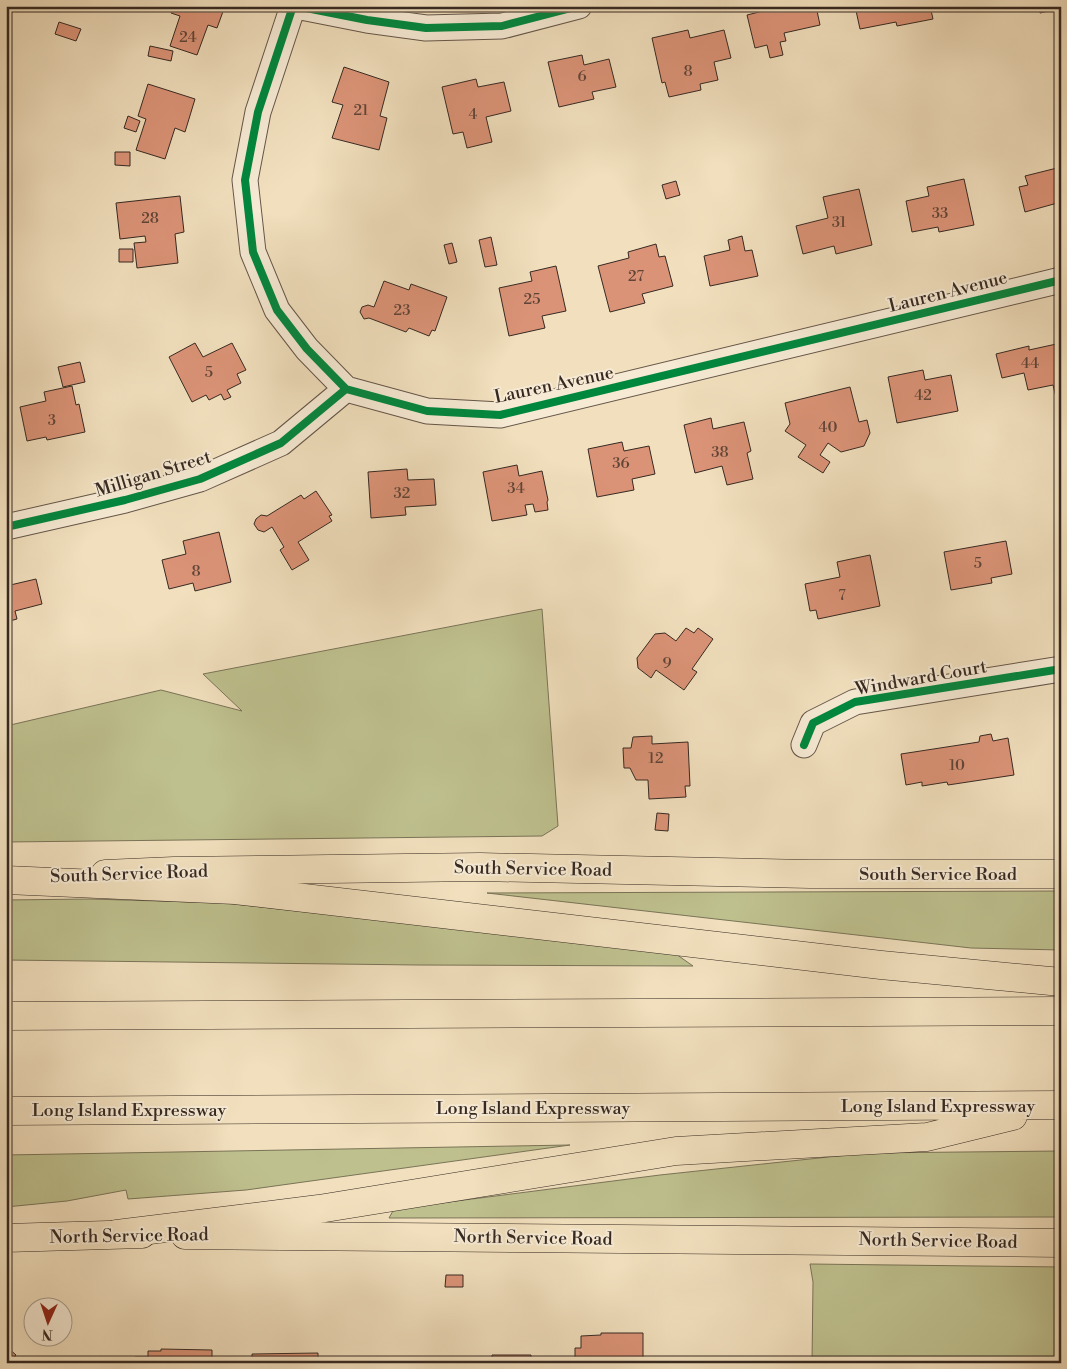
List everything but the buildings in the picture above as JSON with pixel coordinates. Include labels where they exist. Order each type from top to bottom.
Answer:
[{"type":"main road","name":"South Service Road","points":[[6,880],[174,871],[480,867],[810,874],[1061,874]]},
{"type":"main road","points":[[6,880],[175,886],[261,893],[881,965],[1061,982]]},
{"type":"main road","points":[[6,1011],[48,1016]]},
{"type":"main road","points":[[6,1016],[1061,1011]]},
{"type":"main road","points":[[117,1234],[319,1209],[676,1151],[927,1138],[1058,1105]]},
{"type":"main road","name":"Long Island Expressway","points":[[6,1112],[43,1110],[1058,1105]]},
{"type":"main road","name":"North Service Road","points":[[6,1238],[117,1234],[1061,1242]]},
{"type":"street","points":[[294,6],[367,20],[426,28],[502,26],[579,6]]},
{"type":"street","name":"Lauren Avenue","points":[[294,6],[258,112],[245,180],[252,252],[277,310],[307,349],[346,388],[427,411],[500,415],[1061,280]]},
{"type":"street","name":"Milligan Street","points":[[6,527],[126,500],[200,479],[281,443],[346,388]]},
{"type":"street","name":"Windward Court","points":[[804,745],[813,723],[855,702],[1061,669]]},
{"type":"green space","points":[[542,609],[558,826],[542,836],[6,842],[6,726],[161,690],[242,711],[203,674]]},
{"type":"green space","points":[[1061,891],[1061,950],[971,948],[487,893]]},
{"type":"green space","points":[[90,899],[225,903],[673,952],[693,966],[6,960],[6,900]]},
{"type":"green space","points":[[570,1145],[246,1190],[128,1199],[126,1190],[67,1201],[6,1207],[6,1155]]},
{"type":"green space","points":[[1061,1151],[1061,1217],[389,1218],[394,1209],[660,1175],[866,1153]]},
{"type":"green space","points":[[810,1264],[1061,1267],[1061,1363],[812,1363],[813,1282]]},
{"type":"cycle path","points":[[293,6],[258,112],[245,180],[253,252],[277,310],[307,349],[346,389],[427,411],[500,415],[1061,280]]},
{"type":"cycle path","points":[[296,6],[367,20],[426,28],[502,26],[579,6]]},
{"type":"cycle path","points":[[6,527],[125,500],[200,479],[281,443],[346,389]]},
{"type":"cycle path","points":[[804,745],[813,723],[855,702],[1061,669]]}]
